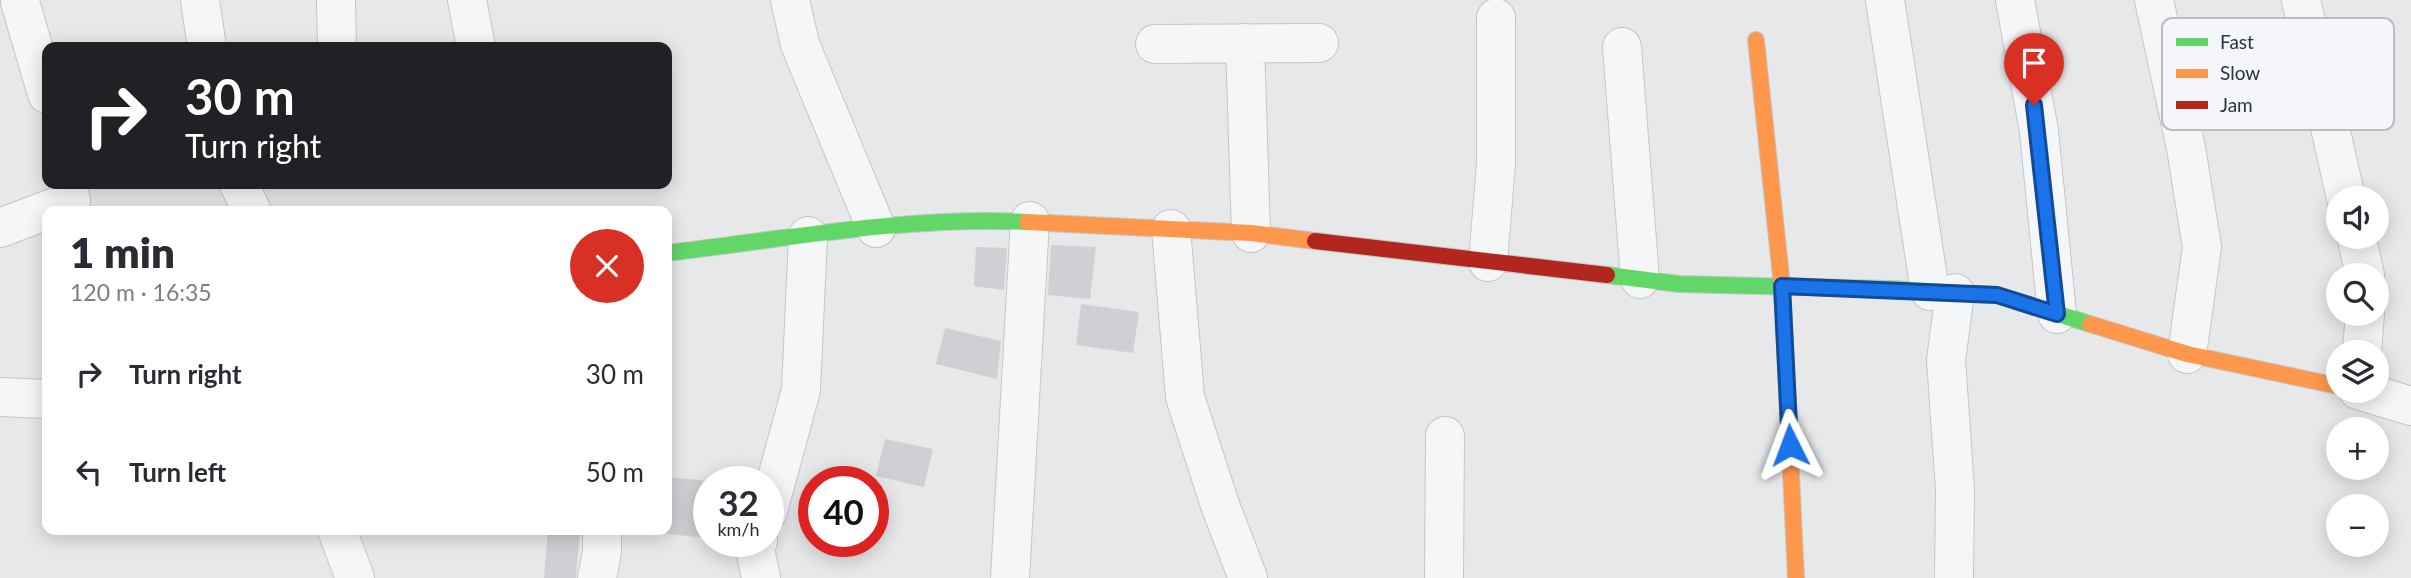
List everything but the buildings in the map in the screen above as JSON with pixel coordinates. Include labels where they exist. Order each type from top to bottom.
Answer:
[{"type":"street","points":[[200,0],[205,42]]},
{"type":"street","points":[[336,0],[337,42]]},
{"type":"street","points":[[467,0],[475,42]]},
{"type":"street","points":[[790,0],[807,62],[876,228]]},
{"type":"street","points":[[1885,0],[1943,292],[1955,489],[1954,578]]},
{"type":"street","points":[[2015,0],[2039,131],[2057,314]]},
{"type":"street","points":[[2154,0],[2162,37]]},
{"type":"street","points":[[2301,0],[2305,18]]},
{"type":"street","points":[[14,5],[42,77]]},
{"type":"street","points":[[1488,262],[1496,163],[1496,18]]},
{"type":"street","points":[[1756,40],[1782,286],[1796,578]]},
{"type":"street","points":[[1245,43],[1251,233]]},
{"type":"street","points":[[1155,44],[1319,43]]},
{"type":"street","points":[[1622,47],[1640,279]]},
{"type":"street","points":[[2182,130],[2202,247],[2187,354]]},
{"type":"street","points":[[2331,130],[2343,186]]},
{"type":"street","points":[[58,206],[71,201],[69,189]]},
{"type":"street","points":[[241,189],[249,206]]},
{"type":"street","points":[[0,228],[42,212]]},
{"type":"street","points":[[672,252],[876,228],[994,220],[1251,233],[1679,284],[1997,295],[2187,354],[2326,383]]},
{"type":"street","points":[[1010,578],[1030,221]]},
{"type":"street","points":[[1171,229],[1185,397],[1220,505],[1248,578]]},
{"type":"street","points":[[780,466],[801,390],[808,236]]},
{"type":"street","points":[[0,397],[42,399]]},
{"type":"street","points":[[2389,399],[2411,406]]},
{"type":"street","points":[[1444,578],[1445,436]]},
{"type":"street","points":[[339,535],[355,578]]},
{"type":"street","points":[[597,578],[602,535]]},
{"type":"street","points":[[757,557],[761,578]]},
{"type":"traffic: fast","points":[[672,252],[892,225],[1027,222]]},
{"type":"traffic: fast","points":[[1607,275],[1679,284],[1891,289],[1997,295],[2090,324]]},
{"type":"traffic: slow","points":[[1756,40],[1782,286],[1796,578]]},
{"type":"traffic: slow","points":[[1027,222],[1251,233],[1315,241]]},
{"type":"traffic: slow","points":[[2090,324],[2187,354],[2326,383]]},
{"type":"traffic: jam","points":[[1315,241],[1607,275]]},
{"type":"route","points":[[1790,445],[1782,286],[1997,295],[2057,314],[2039,131],[2034,105]]}]
